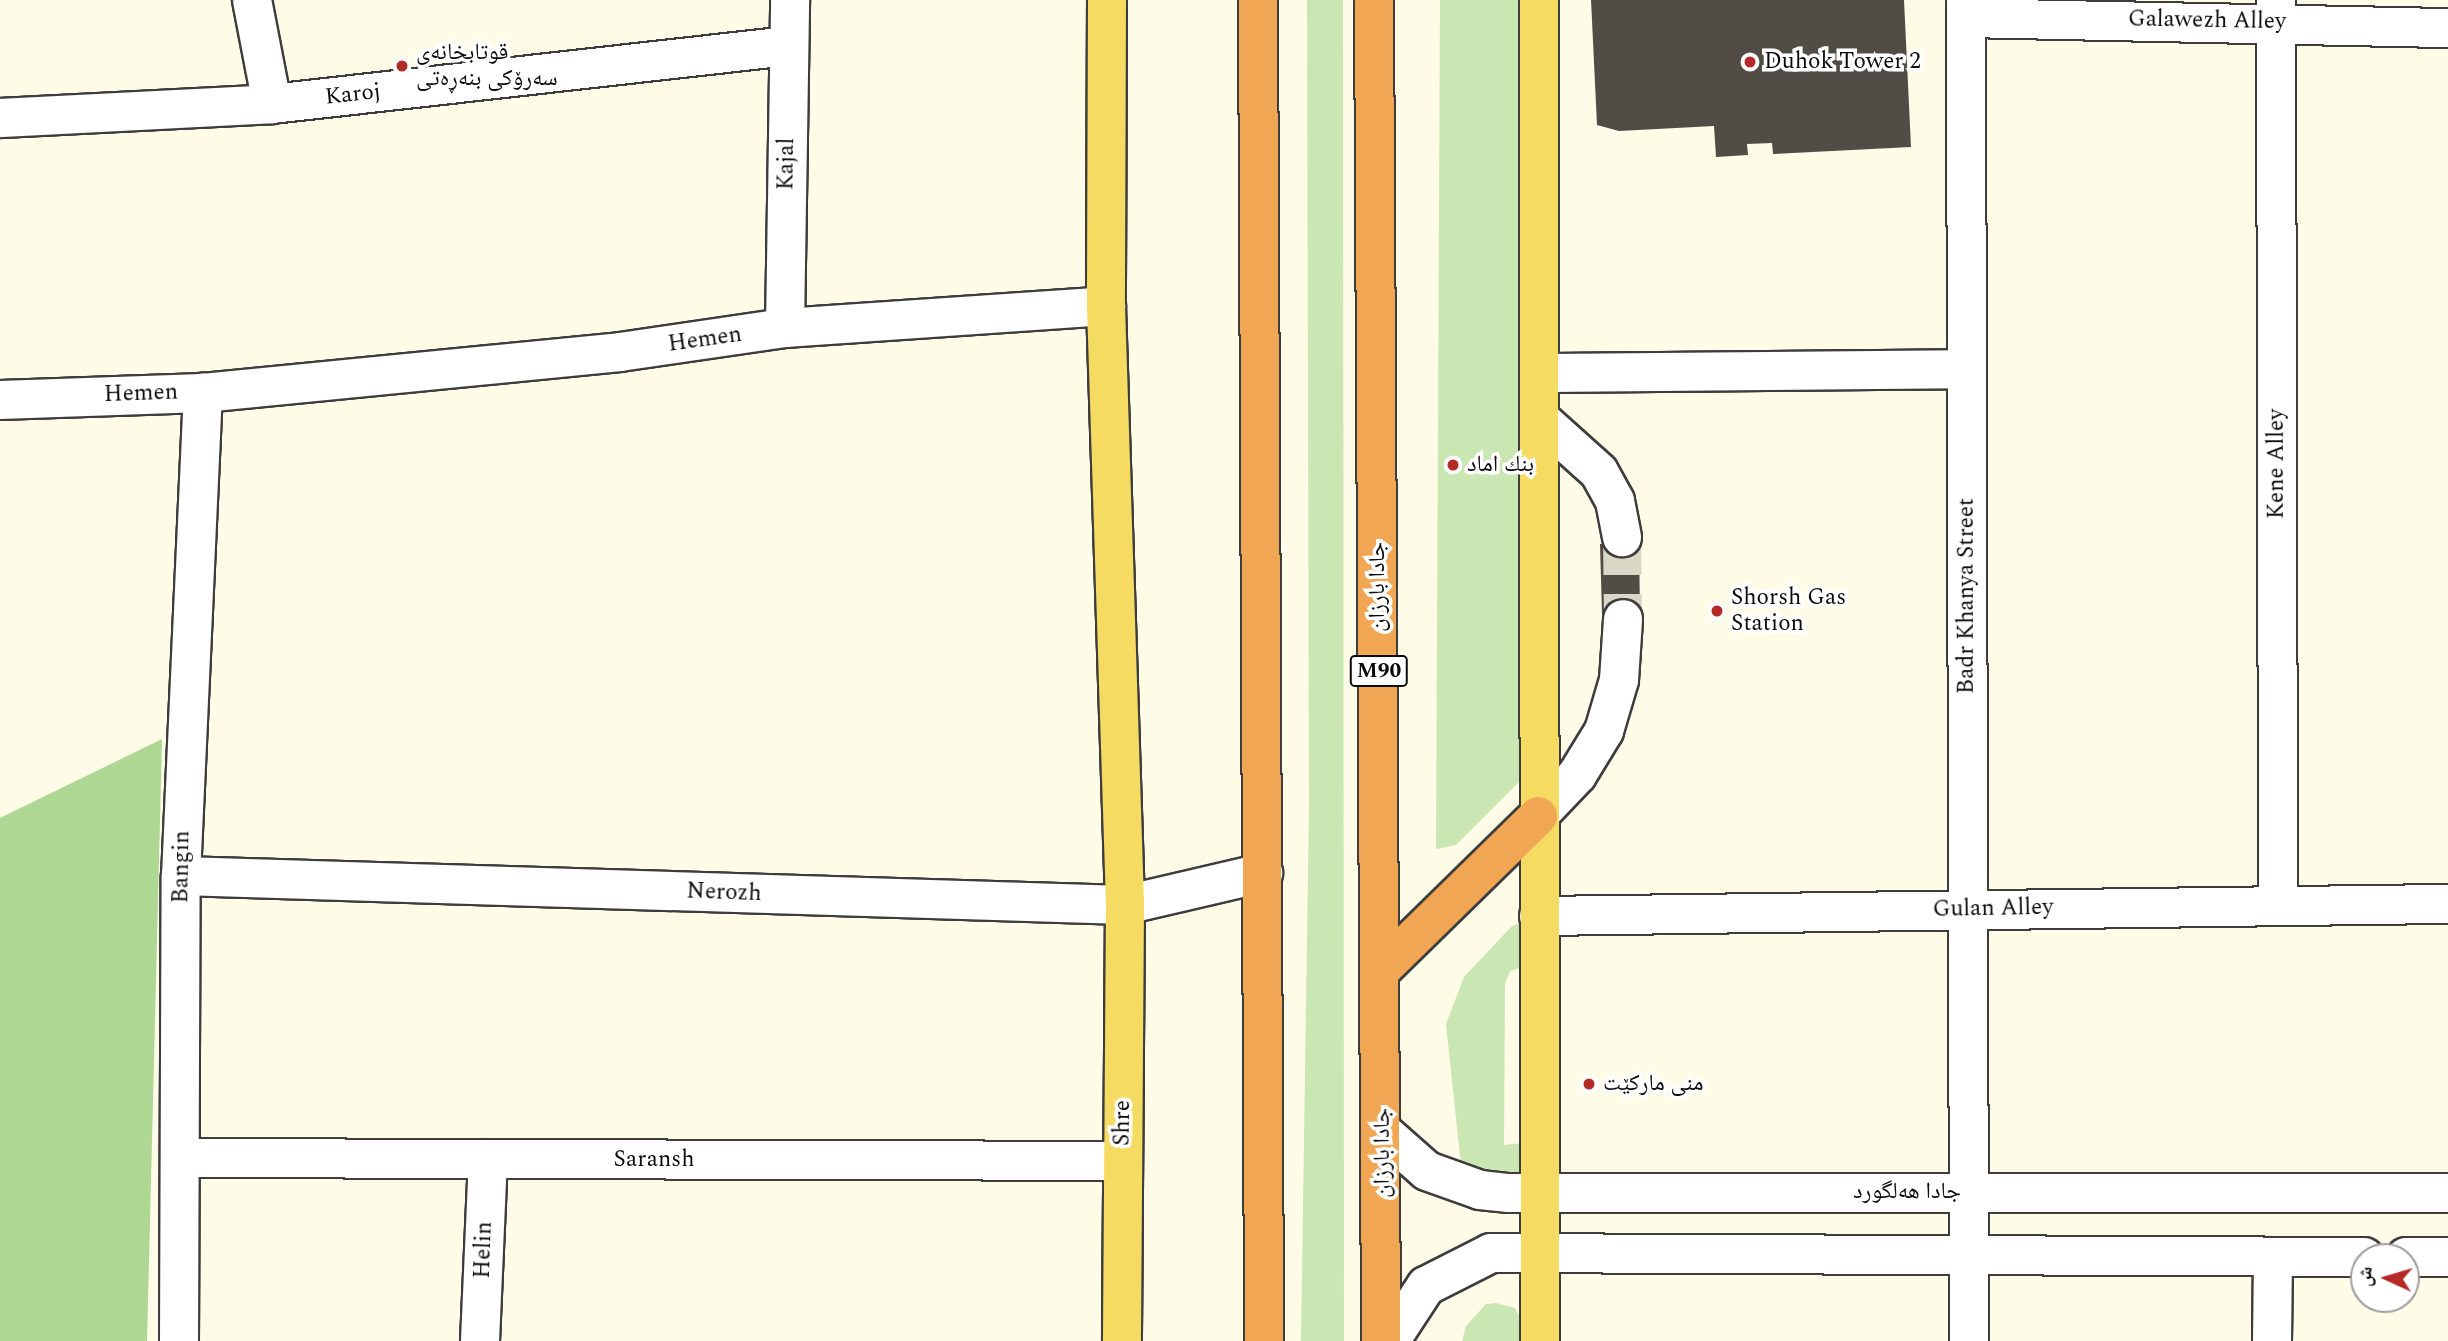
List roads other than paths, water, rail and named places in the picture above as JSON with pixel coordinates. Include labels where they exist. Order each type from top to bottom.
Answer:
[{"type":"highway","points":[[1258,0],[1264,1341]]},
{"type":"highway","name":"جادا بارزان","points":[[1374,0],[1384,1133],[1381,1341]]},
{"type":"highway","points":[[1381,970],[1538,816]]},
{"type":"main road","points":[[1106,306],[1107,0]]},
{"type":"main road","points":[[1539,0],[1540,1341]]},
{"type":"main road","name":"Shre","points":[[1106,306],[1125,905],[1122,1341]]},
{"type":"street","points":[[252,0],[272,104]]},
{"type":"street","name":"Kajal","points":[[785,328],[790,0]]},
{"type":"street","name":"Galawezh Alley","points":[[1966,9],[2276,11],[2448,28]]},
{"type":"street","name":"Badr Khanya Street","points":[[1966,9],[1969,1258]]},
{"type":"street","name":"Kene Alley","points":[[2276,11],[2278,906]]},
{"type":"street","name":"Karoj","points":[[0,118],[272,104],[789,46]]},
{"type":"street","name":"Hemen","points":[[1,393],[203,393],[620,352],[785,328],[1106,306]]},
{"type":"street","points":[[1541,373],[1967,369]]},
{"type":"street","name":"Bangin","points":[[180,1341],[184,1158],[181,877],[203,393]]},
{"type":"street","points":[[1541,419],[1599,472],[1615,501],[1622,537]]},
{"type":"street","points":[[1538,816],[1577,775],[1605,731],[1619,680],[1623,619]]},
{"type":"street","name":"Nerozh","points":[[181,877],[1125,905],[1264,873]]},
{"type":"street","name":"Gulan Alley","points":[[1539,916],[2448,904]]},
{"type":"street","name":"جادا هەلگورد","points":[[1384,1133],[1427,1171],[1452,1183],[1541,1192],[2448,1193]]},
{"type":"street","name":"Saransh","points":[[184,1158],[1123,1161]]},
{"type":"street","name":"Helin","points":[[480,1341],[488,1159]]},
{"type":"street","points":[[1390,1341],[1408,1306],[1446,1272],[1491,1253],[1969,1258],[2350,1257]]},
{"type":"street","points":[[2420,1257],[2448,1257]]},
{"type":"street","points":[[1969,1258],[1969,1341]]},
{"type":"street","points":[[2272,1341],[2273,1258]]},
{"type":"tunnel","points":[[1622,537],[1623,619]]},
{"type":"place","name":"Duhok Tower 2","points":[[1750,62]]},
{"type":"place","name":"قوتابخانەی سەرۆکی بنەڕەتی","points":[[402,66]]},
{"type":"place","name":"بنك اماد","points":[[1453,465]]},
{"type":"place","name":"Shorsh Gas Station","points":[[1717,611]]},
{"type":"place","name":"منی مارکێت","points":[[1589,1084]]}]
